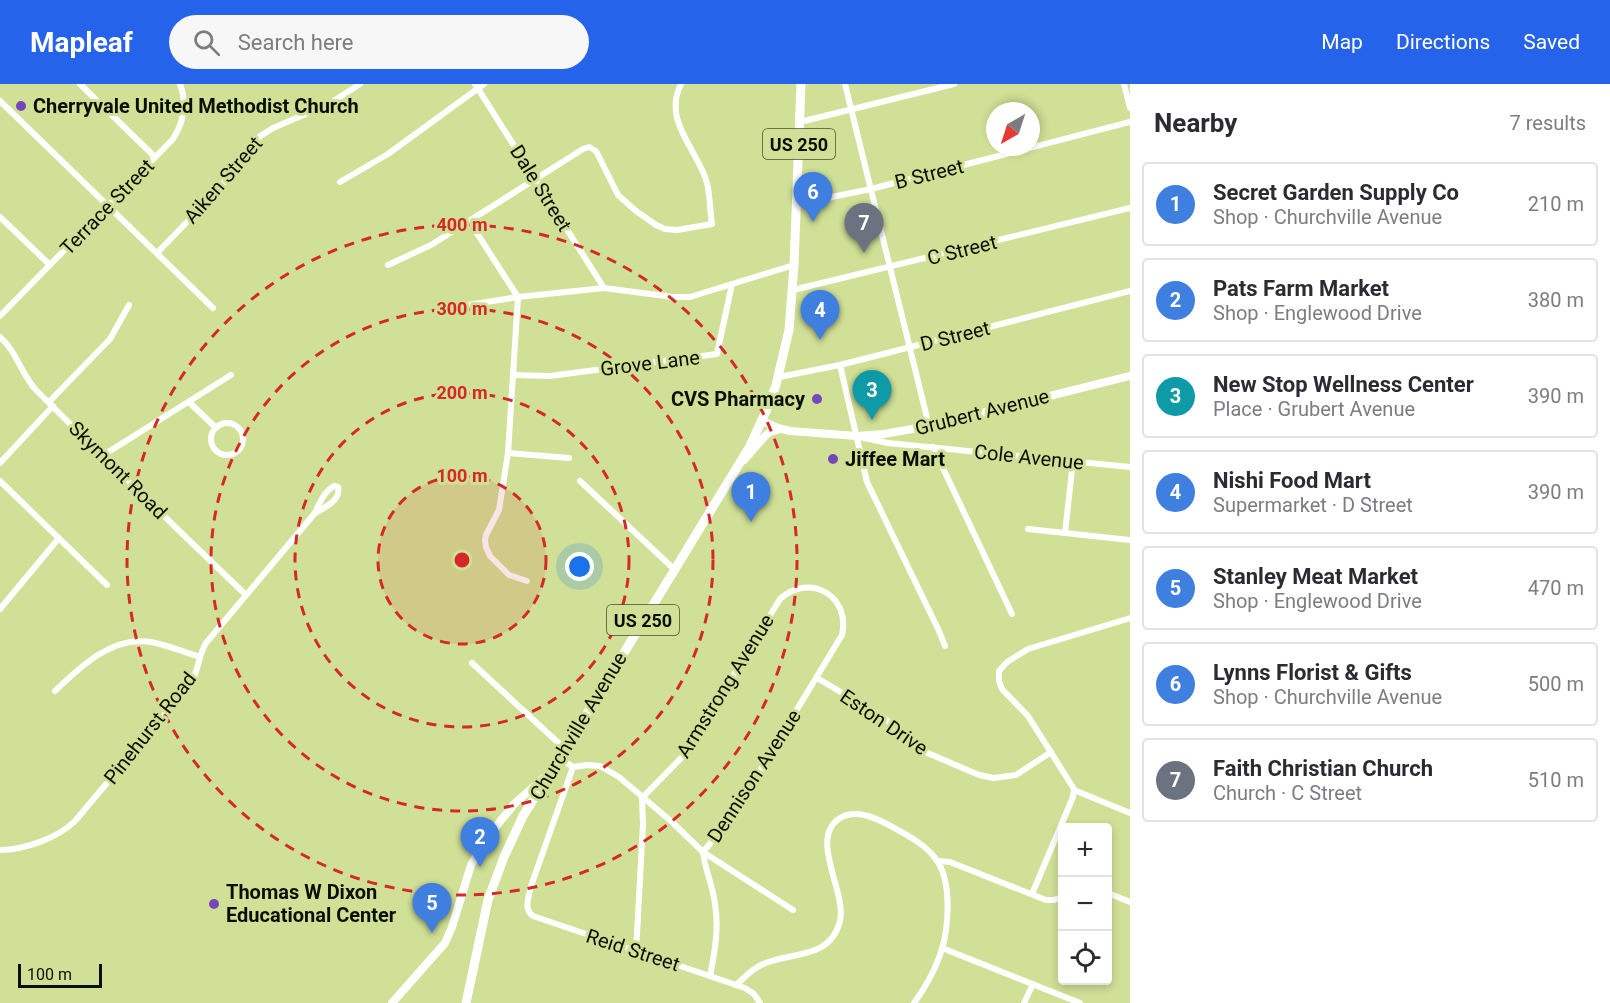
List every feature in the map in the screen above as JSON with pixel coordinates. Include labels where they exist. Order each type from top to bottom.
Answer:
[{"type":"main road","name":"Churchville Avenue","points":[[466,1003],[488,900],[523,816],[737,466],[762,421],[779,376],[788,338],[793,290],[801,84]]},
{"type":"street","points":[[80,84],[155,157]]},
{"type":"street","name":"Terrace Street","points":[[0,316],[173,139],[184,111],[180,84]]},
{"type":"street","name":"Aiken Street","points":[[157,253],[214,194],[259,137],[273,128],[329,104],[360,84]]},
{"type":"street","points":[[388,265],[431,246],[583,149],[592,148],[596,151],[620,197],[656,225],[668,230],[681,230],[711,224],[707,182],[676,118],[675,97],[681,84]]},
{"type":"street","points":[[845,84],[929,426]]},
{"type":"street","points":[[800,122],[954,84]]},
{"type":"street","points":[[1124,84],[1130,108]]},
{"type":"street","points":[[340,182],[388,154],[479,85]]},
{"type":"street","name":"Dale Street","points":[[479,85],[604,288]]},
{"type":"street","points":[[0,101],[213,308]]},
{"type":"street","name":"B Street","points":[[796,203],[871,189],[1130,122]]},
{"type":"street","name":"C Street","points":[[793,290],[1130,208]]},
{"type":"street","points":[[0,217],[50,265]]},
{"type":"street","points":[[469,221],[518,297],[508,453],[499,510],[486,535],[485,543],[490,556],[509,576],[527,581]]},
{"type":"street","points":[[462,306],[518,297],[604,288],[679,297],[696,296],[794,265]]},
{"type":"street","name":"Grove Lane","points":[[513,375],[550,376],[717,354],[732,284]]},
{"type":"street","name":"D Street","points":[[779,376],[840,365],[1130,291]]},
{"type":"street","points":[[0,463],[110,339],[129,304]]},
{"type":"street","name":"Skymont Road","points":[[0,337],[12,349],[30,383],[246,595]]},
{"type":"street","points":[[840,365],[871,490],[945,646]]},
{"type":"street","points":[[102,456],[231,375]]},
{"type":"street","name":"Grubert Avenue","points":[[762,421],[782,429],[817,434],[857,436],[891,433],[929,426],[1130,376]]},
{"type":"street","points":[[189,402],[216,428]]},
{"type":"street","points":[[226,423],[238,427],[243,439],[239,449],[226,454],[216,449],[212,434],[216,428],[226,423]]},
{"type":"street","points":[[737,466],[766,435],[782,429]]},
{"type":"street","name":"Cole Avenue","points":[[857,436],[880,442],[1130,467]]},
{"type":"street","points":[[933,447],[1012,614]]},
{"type":"street","points":[[508,453],[569,458]]},
{"type":"street","points":[[1065,533],[1073,461]]},
{"type":"street","points":[[0,481],[107,585]]},
{"type":"street","points":[[580,481],[674,569]]},
{"type":"street","name":"Pinehurst Road","points":[[0,850],[46,840],[73,824],[191,683],[205,644],[315,513],[322,498],[334,486],[338,487],[340,490],[338,495],[330,504],[315,513]]},
{"type":"street","points":[[1028,529],[1130,540]]},
{"type":"street","points":[[0,609],[59,538]]},
{"type":"street","name":"Armstrong Avenue","points":[[642,798],[685,754],[780,599],[792,590],[801,587],[812,587],[824,591]]},
{"type":"street","name":"Dennison Avenue","points":[[710,976],[717,938],[717,916],[704,852],[732,817],[840,638],[843,618],[838,605],[824,591]]},
{"type":"street","points":[[1032,894],[1074,790],[1028,716],[1002,689],[999,677],[1001,668],[1028,649],[1130,618]]},
{"type":"street","points":[[55,691],[103,651],[125,643],[152,642],[200,657]]},
{"type":"street","points":[[472,663],[565,749]]},
{"type":"street","name":"Eston Drive","points":[[817,678],[883,717],[916,748],[978,775],[994,778],[1016,775],[1051,752]]},
{"type":"street","points":[[560,758],[573,767],[591,765],[605,769],[619,777],[704,852],[793,910]]},
{"type":"street","name":"Reid Street","points":[[573,767],[531,886],[527,902],[527,910],[530,914],[736,984]]},
{"type":"street","points":[[392,1003],[445,943],[471,865],[500,822],[517,800],[549,773]]},
{"type":"street","points":[[1074,790],[1130,813]]},
{"type":"street","points":[[636,951],[643,824],[642,798]]},
{"type":"street","points":[[512,809],[523,816]]},
{"type":"street","points":[[760,1003],[751,991],[736,984],[761,965],[813,951],[826,943],[834,934],[840,920],[841,906],[826,842],[827,836],[831,826],[841,818],[856,814],[873,817],[919,844],[938,861],[944,879],[947,897],[942,948],[927,983],[914,1003]]},
{"type":"street","points":[[938,861],[950,862],[1049,900],[1058,898]]},
{"type":"street","points":[[1112,895],[1130,902]]},
{"type":"street","points":[[942,948],[1080,1003]]},
{"type":"street","points":[[1024,1003],[1033,984]]},
{"type":"place","name":"Cherryvale United Methodist Church","points":[[21,106]]},
{"type":"place","name":"Lynns Florist & Gifts","points":[[813,222]]},
{"type":"place","name":"Faith Christian Church","points":[[864,253]]},
{"type":"place","name":"Nishi Food Mart","points":[[820,340]]},
{"type":"place","name":"CVS Pharmacy","points":[[817,399]]},
{"type":"place","name":"New Stop Wellness Center","points":[[872,420]]},
{"type":"place","name":"Jiffee Mart","points":[[833,459]]},
{"type":"place","name":"Secret Garden Supply Co","points":[[751,522]]},
{"type":"place","name":"Pats Farm Market","points":[[480,867]]},
{"type":"place","name":"Thomas W Dixon Educational Center","points":[[214,904]]},
{"type":"place","name":"Stanley Meat Market","points":[[432,933]]}]
